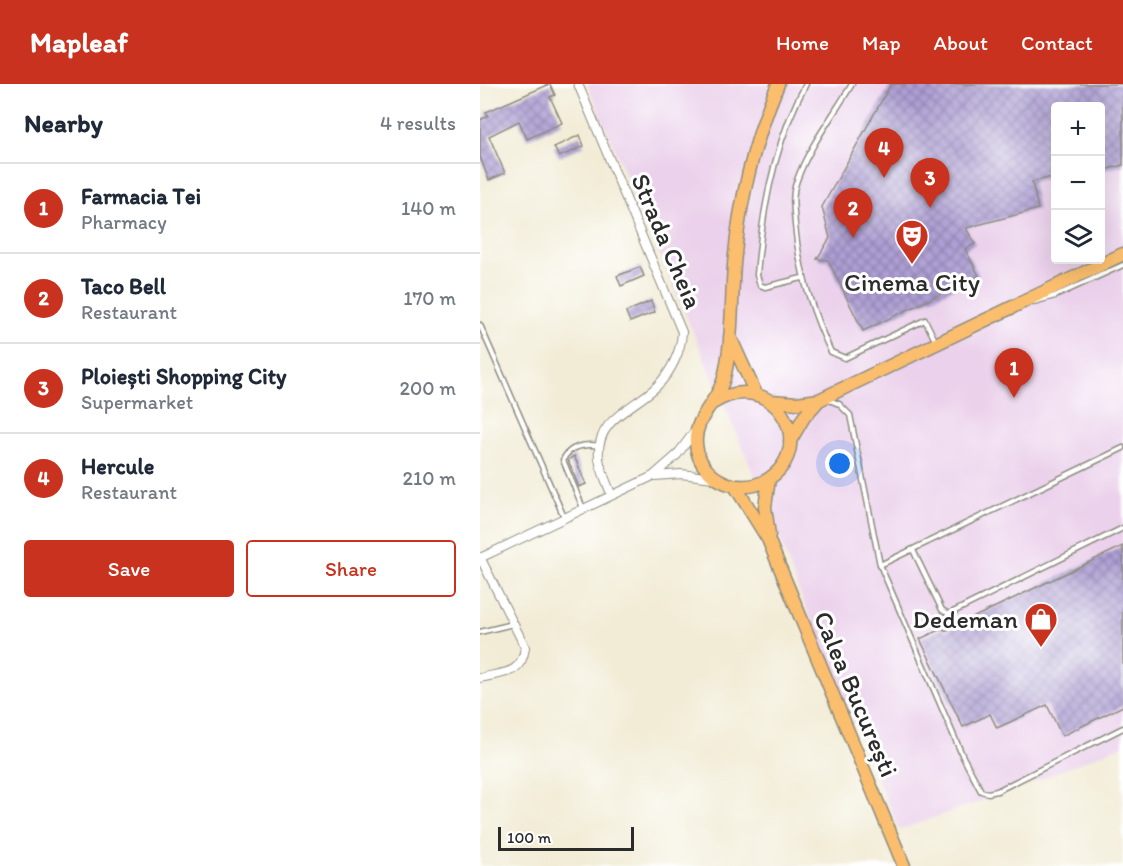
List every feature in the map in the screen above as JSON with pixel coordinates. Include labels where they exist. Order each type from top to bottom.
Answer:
[{"type":"main road","points":[[778,84],[756,146],[742,201],[724,379],[713,403],[698,424],[696,445],[698,454],[708,472],[735,486],[753,486],[769,479],[784,463],[790,442],[804,417],[821,399]]},
{"type":"main road","points":[[713,403],[733,393],[756,394],[771,401],[787,403],[821,399],[1123,254]]},
{"type":"main road","points":[[730,337],[756,394]]},
{"type":"main road","points":[[771,401],[783,415],[790,442]]},
{"type":"main road","points":[[768,539],[765,507],[769,479]]},
{"type":"main road","points":[[735,486],[768,539]]},
{"type":"main road","name":"Calea București","points":[[768,539],[904,866]]},
{"type":"street","name":"Strada Cheia","points":[[578,84],[682,332],[678,352],[662,380],[614,418],[603,436],[600,447]]},
{"type":"street","points":[[480,678],[517,669],[524,661],[525,647],[480,558],[653,476],[677,455],[698,424]]},
{"type":"street","points":[[600,447],[601,468],[611,494]]},
{"type":"street","points":[[653,476],[681,474],[716,478]]},
{"type":"lane","points":[[802,278],[765,286],[760,285],[757,275],[773,169],[790,120],[806,84]]},
{"type":"lane","points":[[852,84],[807,160],[794,188],[793,198],[802,278],[831,352],[845,358],[925,320],[936,342]]},
{"type":"lane","points":[[1018,304],[1055,296],[1123,265]]},
{"type":"lane","points":[[480,325],[564,517]]},
{"type":"lane","points":[[821,399],[845,409],[852,422],[869,519],[880,565],[963,757],[981,791],[988,793],[997,791],[1123,728]]},
{"type":"lane","points":[[583,508],[563,460],[569,451],[584,445],[600,447]]},
{"type":"lane","points":[[880,565],[1123,448]]},
{"type":"lane","points":[[913,550],[942,610],[949,614],[1123,528]]},
{"type":"lane","points":[[480,632],[513,624]]},
{"type":"shaded area","points":[[587,84],[1123,84],[1123,745],[1019,788],[899,830],[794,579],[773,519]]},
{"type":"building","points":[[550,84],[555,95],[550,97],[562,123],[527,139],[519,121],[489,136],[505,173],[489,180],[480,157],[480,120],[488,116],[486,112]]},
{"type":"building","points":[[891,84],[1123,84],[1123,165],[1105,170],[1105,102],[1051,102],[1051,177],[1032,182],[1038,209],[966,228],[975,244],[965,249],[979,276],[863,331],[828,260],[817,259],[830,238],[822,207]]},
{"type":"building","points":[[580,135],[584,146],[559,157],[554,147]]},
{"type":"building","points":[[640,267],[644,276],[621,286],[617,276]]},
{"type":"building","points":[[651,301],[655,312],[630,322],[626,312]]},
{"type":"building","points":[[574,456],[586,484],[579,487],[568,460]]},
{"type":"building","name":"Dedeman","points":[[1123,546],[1123,706],[1062,736],[1047,705],[997,728],[990,714],[963,727],[920,639],[943,628],[945,631]]},
{"type":"place","name":"Hercule","points":[[884,178]]},
{"type":"place","name":"Ploiești Shopping City","points":[[930,208]]},
{"type":"place","name":"Taco Bell","points":[[853,238]]},
{"type":"place","name":"Cinema City","points":[[912,265]]},
{"type":"place","name":"Farmacia Tei","points":[[1014,398]]},
{"type":"place","name":"Dedeman","points":[[1041,648]]}]
